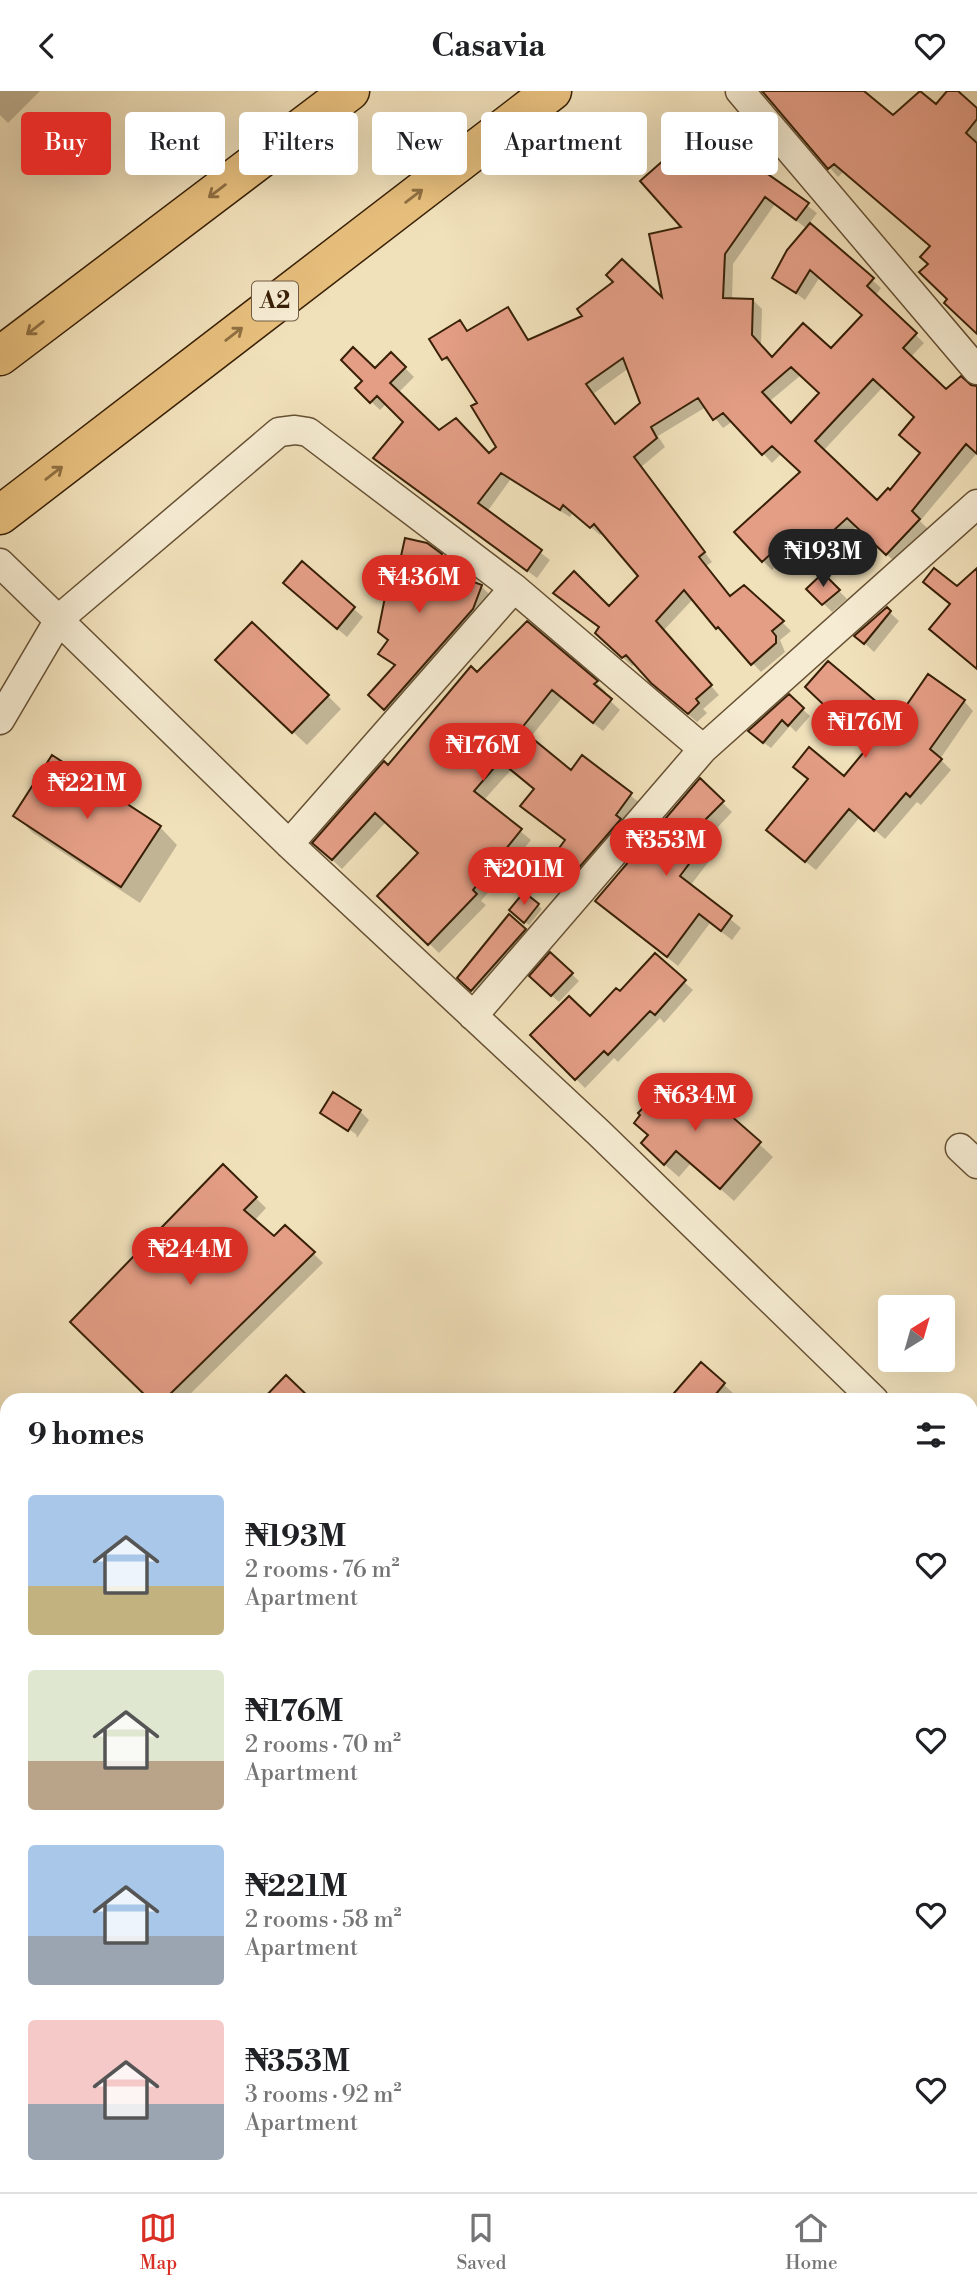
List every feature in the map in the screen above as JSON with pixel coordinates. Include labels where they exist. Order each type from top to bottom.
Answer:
[{"type":"highway","points":[[0,356],[350,91]]},
{"type":"highway","name":"A2","points":[[0,515],[552,91]]},
{"type":"street","points":[[740,91],[977,370]]},
{"type":"street","points":[[0,720],[60,618],[279,432],[295,430],[308,432],[513,587],[703,749]]},
{"type":"street","points":[[473,1016],[703,749],[977,504]]},
{"type":"street","points":[[0,563],[60,618],[289,844],[867,1393]]},
{"type":"street","points":[[289,844],[513,587]]},
{"type":"building","points":[[762,91],[864,91],[893,115],[920,91],[936,104],[947,91],[958,91],[977,108],[977,119],[966,133],[977,143],[977,334],[944,303],[947,299],[919,272],[928,264],[920,257],[930,246],[834,164],[828,169]]},
{"type":"building","points":[[661,162],[661,175],[769,175],[809,203],[796,220],[765,197],[725,254],[723,298],[753,299],[752,335],[772,357],[803,323],[831,348],[862,315],[810,270],[796,293],[772,278],[787,250],[810,223],[874,278],[867,286],[917,333],[903,348],[946,389],[961,376],[971,385],[977,386],[977,454],[966,444],[912,511],[920,519],[886,555],[847,518],[808,554],[791,535],[762,562],[734,532],[800,472],[772,446],[762,455],[723,413],[713,420],[698,398],[651,427],[657,438],[634,457],[705,552],[699,557],[730,596],[744,585],[784,621],[772,631],[776,636],[776,643],[751,665],[718,627],[716,629],[684,590],[656,621],[712,685],[696,699],[699,703],[688,714],[651,683],[626,655],[622,658],[595,633],[599,627],[553,593],[574,571],[609,606],[638,576],[594,524],[590,528],[563,505],[560,510],[501,473],[478,503],[542,550],[527,571],[373,458],[403,422],[377,396],[370,403],[355,388],[362,381],[341,360],[353,347],[375,368],[391,352],[406,367],[390,383],[439,430],[456,418],[489,453],[496,447],[471,406],[477,403],[447,357],[442,360],[429,339],[460,320],[467,331],[508,307],[528,340],[582,316],[577,309],[613,282],[606,275],[622,259],[662,297],[649,234],[681,227],[640,181]],"holes":[[[623,358],[640,403],[615,424],[586,384]],[[791,367],[819,393],[791,423],[762,392]],[[873,379],[914,417],[899,435],[920,453],[890,490],[888,488],[877,500],[815,441]]]},
{"type":"building","points":[[405,538],[427,543],[442,554],[439,569],[482,585],[473,609],[384,710],[368,695],[395,665],[378,654],[388,640],[378,632],[387,587],[394,588]]},
{"type":"building","points":[[302,561],[355,607],[337,629],[283,583]]},
{"type":"building","points":[[934,568],[957,586],[977,568],[977,669],[929,629],[950,604],[923,582]]},
{"type":"building","points":[[823,573],[840,590],[822,605],[806,589]]},
{"type":"building","points":[[887,607],[891,611],[864,644],[854,636]]},
{"type":"building","points":[[527,621],[598,681],[594,684],[612,699],[593,723],[552,690],[521,729],[571,770],[582,755],[632,793],[616,815],[621,819],[570,878],[548,863],[565,840],[520,806],[534,789],[500,761],[474,791],[522,829],[473,890],[477,894],[428,945],[377,896],[418,853],[375,813],[332,860],[312,843],[384,761],[388,765],[471,666],[477,672]]},
{"type":"building","points":[[252,622],[329,695],[292,733],[215,660]]},
{"type":"building","points":[[828,661],[897,719],[928,674],[965,700],[930,749],[942,759],[910,797],[906,793],[874,831],[849,809],[805,862],[766,830],[808,779],[793,767],[809,747],[844,776],[868,747],[805,687]]},
{"type":"building","points":[[789,694],[804,708],[788,726],[782,720],[763,743],[748,731]]},
{"type":"building","points":[[52,755],[161,826],[121,887],[13,816]]},
{"type":"building","points":[[700,778],[724,801],[691,834],[704,844],[680,876],[732,916],[721,931],[699,914],[667,957],[595,901]]},
{"type":"building","points":[[524,892],[539,904],[524,923],[509,910]]},
{"type":"building","points":[[509,914],[526,929],[471,991],[457,978]]},
{"type":"building","points":[[550,952],[573,973],[551,996],[529,976]]},
{"type":"building","points":[[655,953],[686,980],[655,1015],[650,1011],[608,1055],[604,1051],[575,1080],[530,1035],[569,996],[590,1016],[616,988],[620,991]]},
{"type":"building","points":[[673,1076],[715,1113],[721,1107],[761,1142],[720,1189],[676,1151],[664,1165],[641,1143],[648,1135],[634,1123],[640,1115],[638,1113]]},
{"type":"building","points":[[333,1092],[361,1110],[348,1131],[320,1113]]},
{"type":"building","points":[[223,1164],[257,1197],[244,1210],[274,1236],[285,1225],[315,1252],[171,1393],[143,1393],[70,1322]]},
{"type":"building","points":[[701,1362],[725,1383],[717,1393],[674,1393]]},
{"type":"building","points":[[286,1375],[305,1393],[269,1393]]}]
